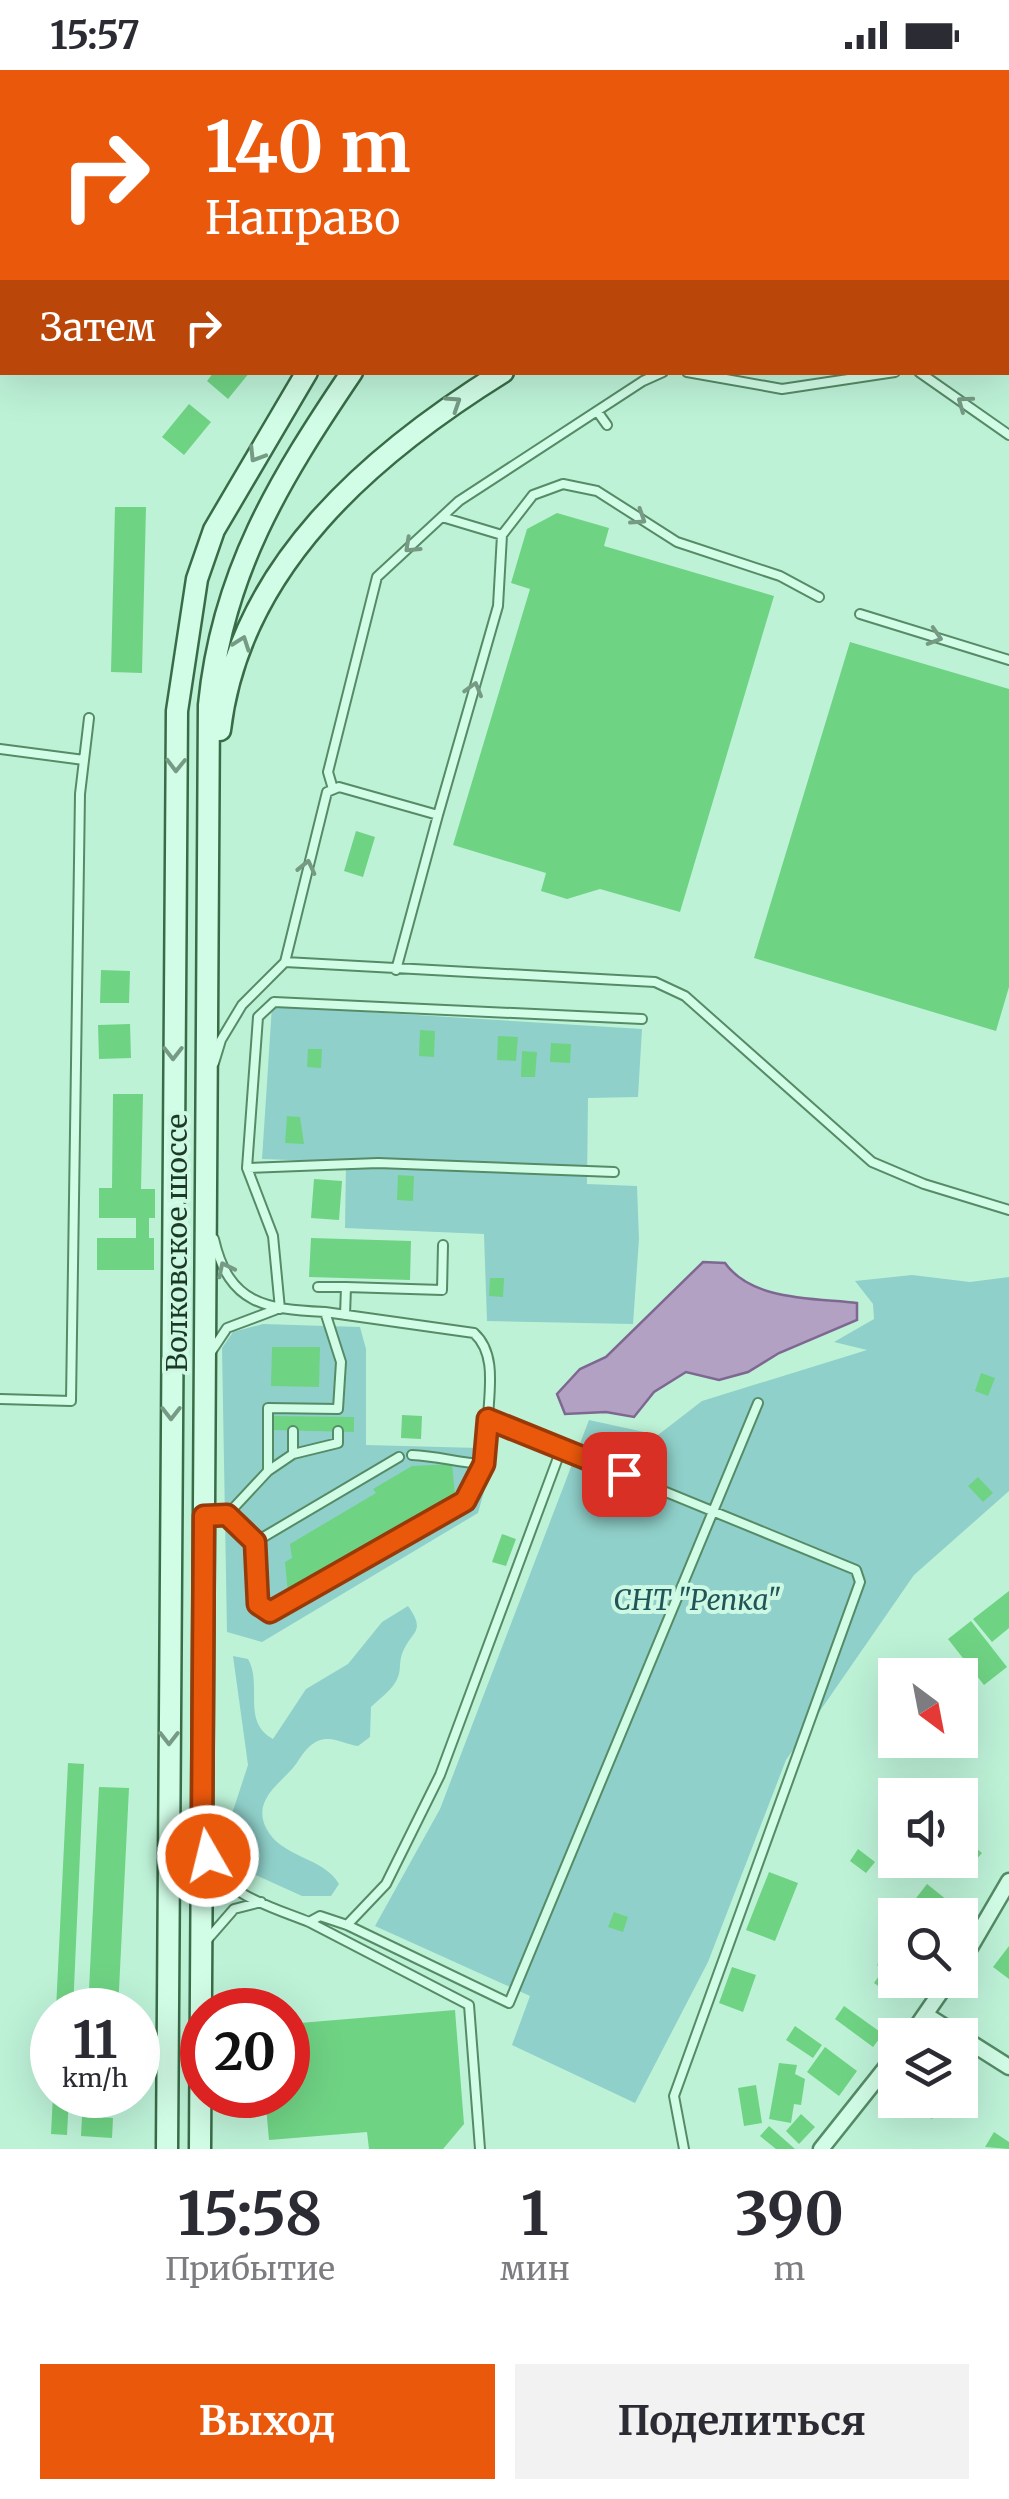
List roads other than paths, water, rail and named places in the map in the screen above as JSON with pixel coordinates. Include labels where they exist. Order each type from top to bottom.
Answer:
[{"type":"main road","name":"Волковское шоссе","points":[[167,2149],[176,711],[193,598],[214,530],[305,375]]},
{"type":"main road","name":"Волковское шоссе","points":[[200,2149],[209,705],[224,610],[250,540],[350,375]]},
{"type":"main road","points":[[207,842],[222,710],[250,620],[269,589],[299,546],[372,464],[407,435],[498,375]]},
{"type":"street","points":[[978,1934],[1009,1881]]},
{"type":"street","points":[[923,2018],[937,1998]]},
{"type":"street","points":[[926,2014],[932,2018]]},
{"type":"street","points":[[978,2048],[1009,2067]]},
{"type":"street","points":[[821,2149],[878,2077]]},
{"type":"lane","points":[[333,789],[328,772],[377,577],[459,501],[658,375]]},
{"type":"lane","points":[[704,375],[782,389],[875,375]]},
{"type":"lane","points":[[922,375],[1009,435]]},
{"type":"lane","points":[[598,410],[607,426]]},
{"type":"lane","points":[[396,970],[498,606],[502,535],[533,495],[563,484],[597,491],[677,542],[780,576],[819,596]]},
{"type":"lane","points":[[442,517],[502,535]]},
{"type":"lane","points":[[860,614],[1009,660]]},
{"type":"lane","points":[[0,1399],[71,1401],[88,718]]},
{"type":"lane","points":[[0,749],[84,760]]},
{"type":"lane","points":[[206,1091],[221,1040],[242,1005],[285,962],[323,800],[340,786],[438,814]]},
{"type":"lane","points":[[285,962],[655,982],[686,996],[872,1162],[1009,1210]]},
{"type":"lane","points":[[280,1310],[272,1236],[247,1168],[258,1017],[274,1002],[642,1019]]},
{"type":"lane","points":[[247,1168],[378,1164],[614,1172]]},
{"type":"lane","points":[[205,1200],[226,1274],[244,1295],[280,1310],[345,1314],[474,1332],[485,1343],[489,1359],[484,1464],[465,1501],[278,1611],[270,1612],[258,1604],[255,1542],[227,1515]]},
{"type":"lane","points":[[318,1286],[442,1290],[444,1245]]},
{"type":"lane","points":[[345,1314],[346,1288]]},
{"type":"lane","points":[[204,1378],[210,1355],[227,1328],[280,1310]]},
{"type":"lane","points":[[268,1471],[268,1408],[338,1413],[341,1362],[325,1312]]},
{"type":"lane","points":[[309,1922],[320,1916],[348,1925],[508,2002],[758,1403]]},
{"type":"lane","points":[[488,1419],[856,1570],[860,1582],[674,2096],[684,2149]]},
{"type":"lane","points":[[293,1430],[293,1454]]},
{"type":"lane","points":[[314,1431],[314,1446]]},
{"type":"lane","points":[[204,1516],[227,1515],[268,1471],[293,1454],[338,1443],[338,1431]]},
{"type":"lane","points":[[348,1925],[386,1884],[440,1774],[562,1447]]},
{"type":"lane","points":[[412,1455],[454,1456],[466,1464],[484,1464]]},
{"type":"lane","points":[[255,1542],[400,1457]]},
{"type":"lane","points":[[202,1835],[219,1877],[261,1902],[309,1922],[469,2005],[480,2149]]},
{"type":"lane","points":[[201,1954],[223,1917],[261,1902]]},
{"type":"park label","name":"СНТ \"Репка\"","points":[[697,1600]]}]
